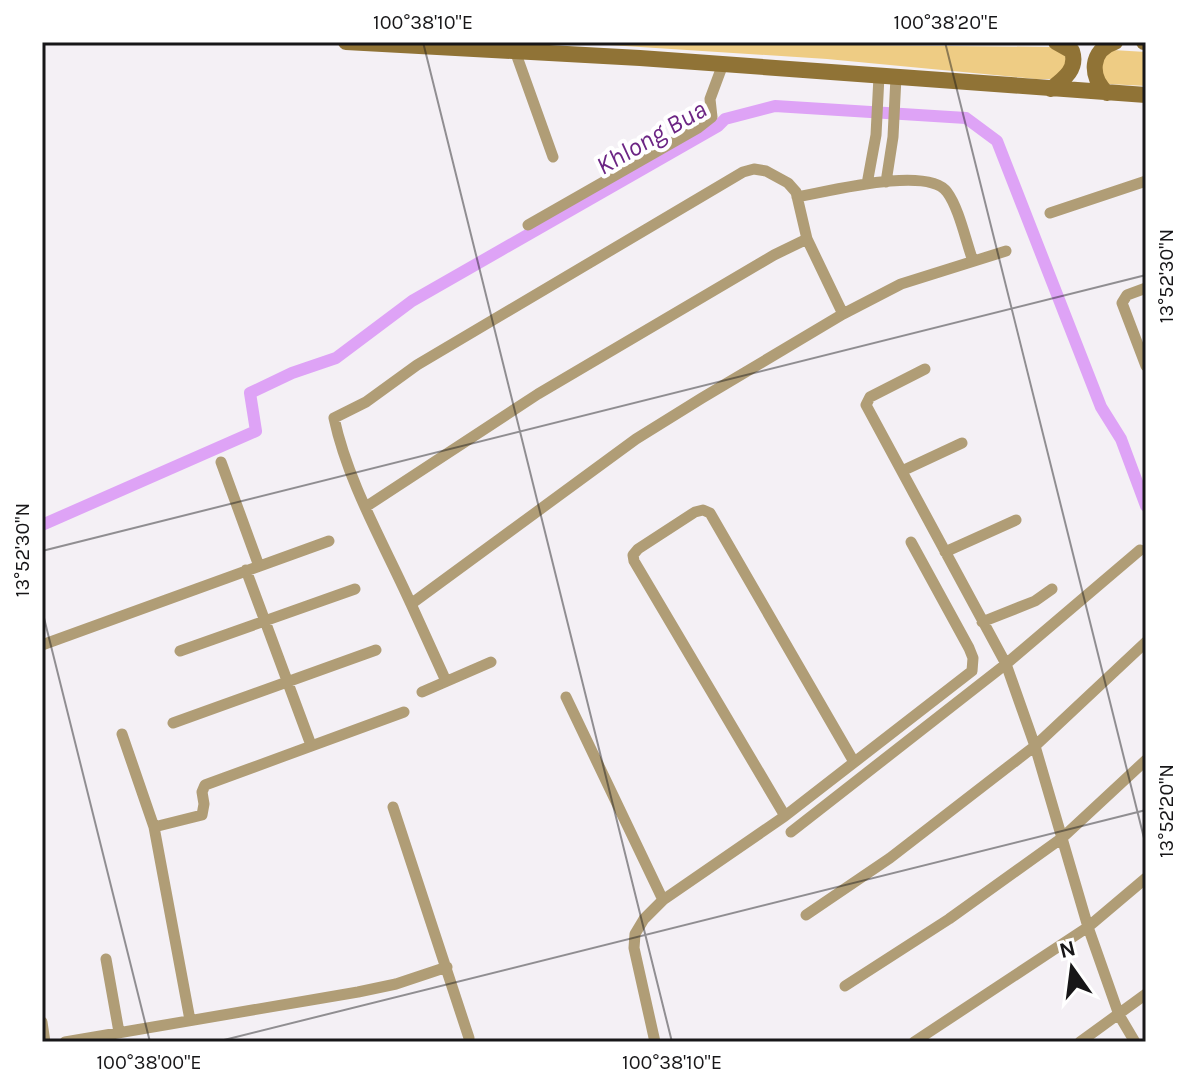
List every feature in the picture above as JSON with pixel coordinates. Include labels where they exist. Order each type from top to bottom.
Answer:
[{"type":"main road","points":[[346,42],[723,64],[1146,95]]},
{"type":"main road","points":[[1051,89],[1072,69],[1074,59],[1072,51],[1056,42]]},
{"type":"main road","points":[[1107,93],[1100,87],[1094,62],[1106,45],[1115,42]]},
{"type":"street","points":[[515,51],[553,157]]},
{"type":"street","points":[[528,225],[712,117],[710,99],[723,64]]},
{"type":"street","points":[[867,184],[876,135],[879,76]]},
{"type":"street","points":[[886,182],[893,137],[896,77]]},
{"type":"street","points":[[446,681],[355,482],[334,418],[366,402],[417,365],[743,172],[754,169],[778,177],[796,192],[807,239],[843,314]]},
{"type":"street","points":[[797,197],[886,182],[913,180],[935,183],[946,190],[973,261]]},
{"type":"street","points":[[1050,213],[1146,181]]},
{"type":"street","points":[[367,506],[538,394],[774,255],[807,239]]},
{"type":"street","points":[[411,604],[636,439],[843,314],[901,284],[1006,251]]},
{"type":"street","points":[[1146,288],[1127,295],[1122,303],[1146,366]]},
{"type":"street","points":[[925,369],[867,400],[866,405],[1006,664],[1035,746],[1088,927],[1119,1015],[1135,1042]]},
{"type":"street","points":[[902,471],[962,443]]},
{"type":"street","points":[[221,462],[259,566]]},
{"type":"street","points":[[785,816],[634,561],[633,555],[638,549],[695,512],[703,510],[710,513],[854,762]]},
{"type":"street","points":[[945,552],[1016,520]]},
{"type":"street","points":[[42,645],[329,541]]},
{"type":"street","points":[[655,1042],[634,948],[635,934],[644,919],[663,900],[785,816],[972,671],[974,665],[969,648],[911,542]]},
{"type":"street","points":[[791,832],[1006,664],[1140,550]]},
{"type":"street","points":[[246,570],[311,745]]},
{"type":"street","points":[[180,651],[355,589]]},
{"type":"street","points":[[982,622],[1035,601],[1052,589]]},
{"type":"street","points":[[806,915],[902,849],[1035,746],[1146,642]]},
{"type":"street","points":[[173,723],[376,650]]},
{"type":"street","points":[[422,692],[491,662]]},
{"type":"street","points":[[566,697],[663,900]]},
{"type":"street","points":[[154,827],[202,815],[205,785],[404,712]]},
{"type":"street","points":[[122,734],[154,827],[190,1020]]},
{"type":"street","points":[[845,986],[949,919],[1062,838],[1146,760]]},
{"type":"street","points":[[393,807],[469,1038]]},
{"type":"street","points":[[914,1042],[1088,927],[1146,878]]},
{"type":"street","points":[[106,959],[119,1032]]},
{"type":"street","points":[[65,1042],[371,989],[447,967]]},
{"type":"street","points":[[1080,1042],[1146,994]]},
{"type":"street","points":[[42,1022],[45,1042]]},
{"type":"shaded area","points":[[563,42],[1053,47],[1063,53],[1067,65],[1053,79],[1036,79],[827,59]]},
{"type":"shaded area","points":[[1113,50],[1146,52],[1146,86],[1108,84],[1101,79],[1100,60]]},
{"type":"waterway","name":"Khlong Bua","points":[[42,525],[256,431],[250,393],[292,373],[336,358],[412,301],[718,126],[725,119],[775,106],[966,118],[997,141],[1101,407],[1121,439],[1146,506]]}]
